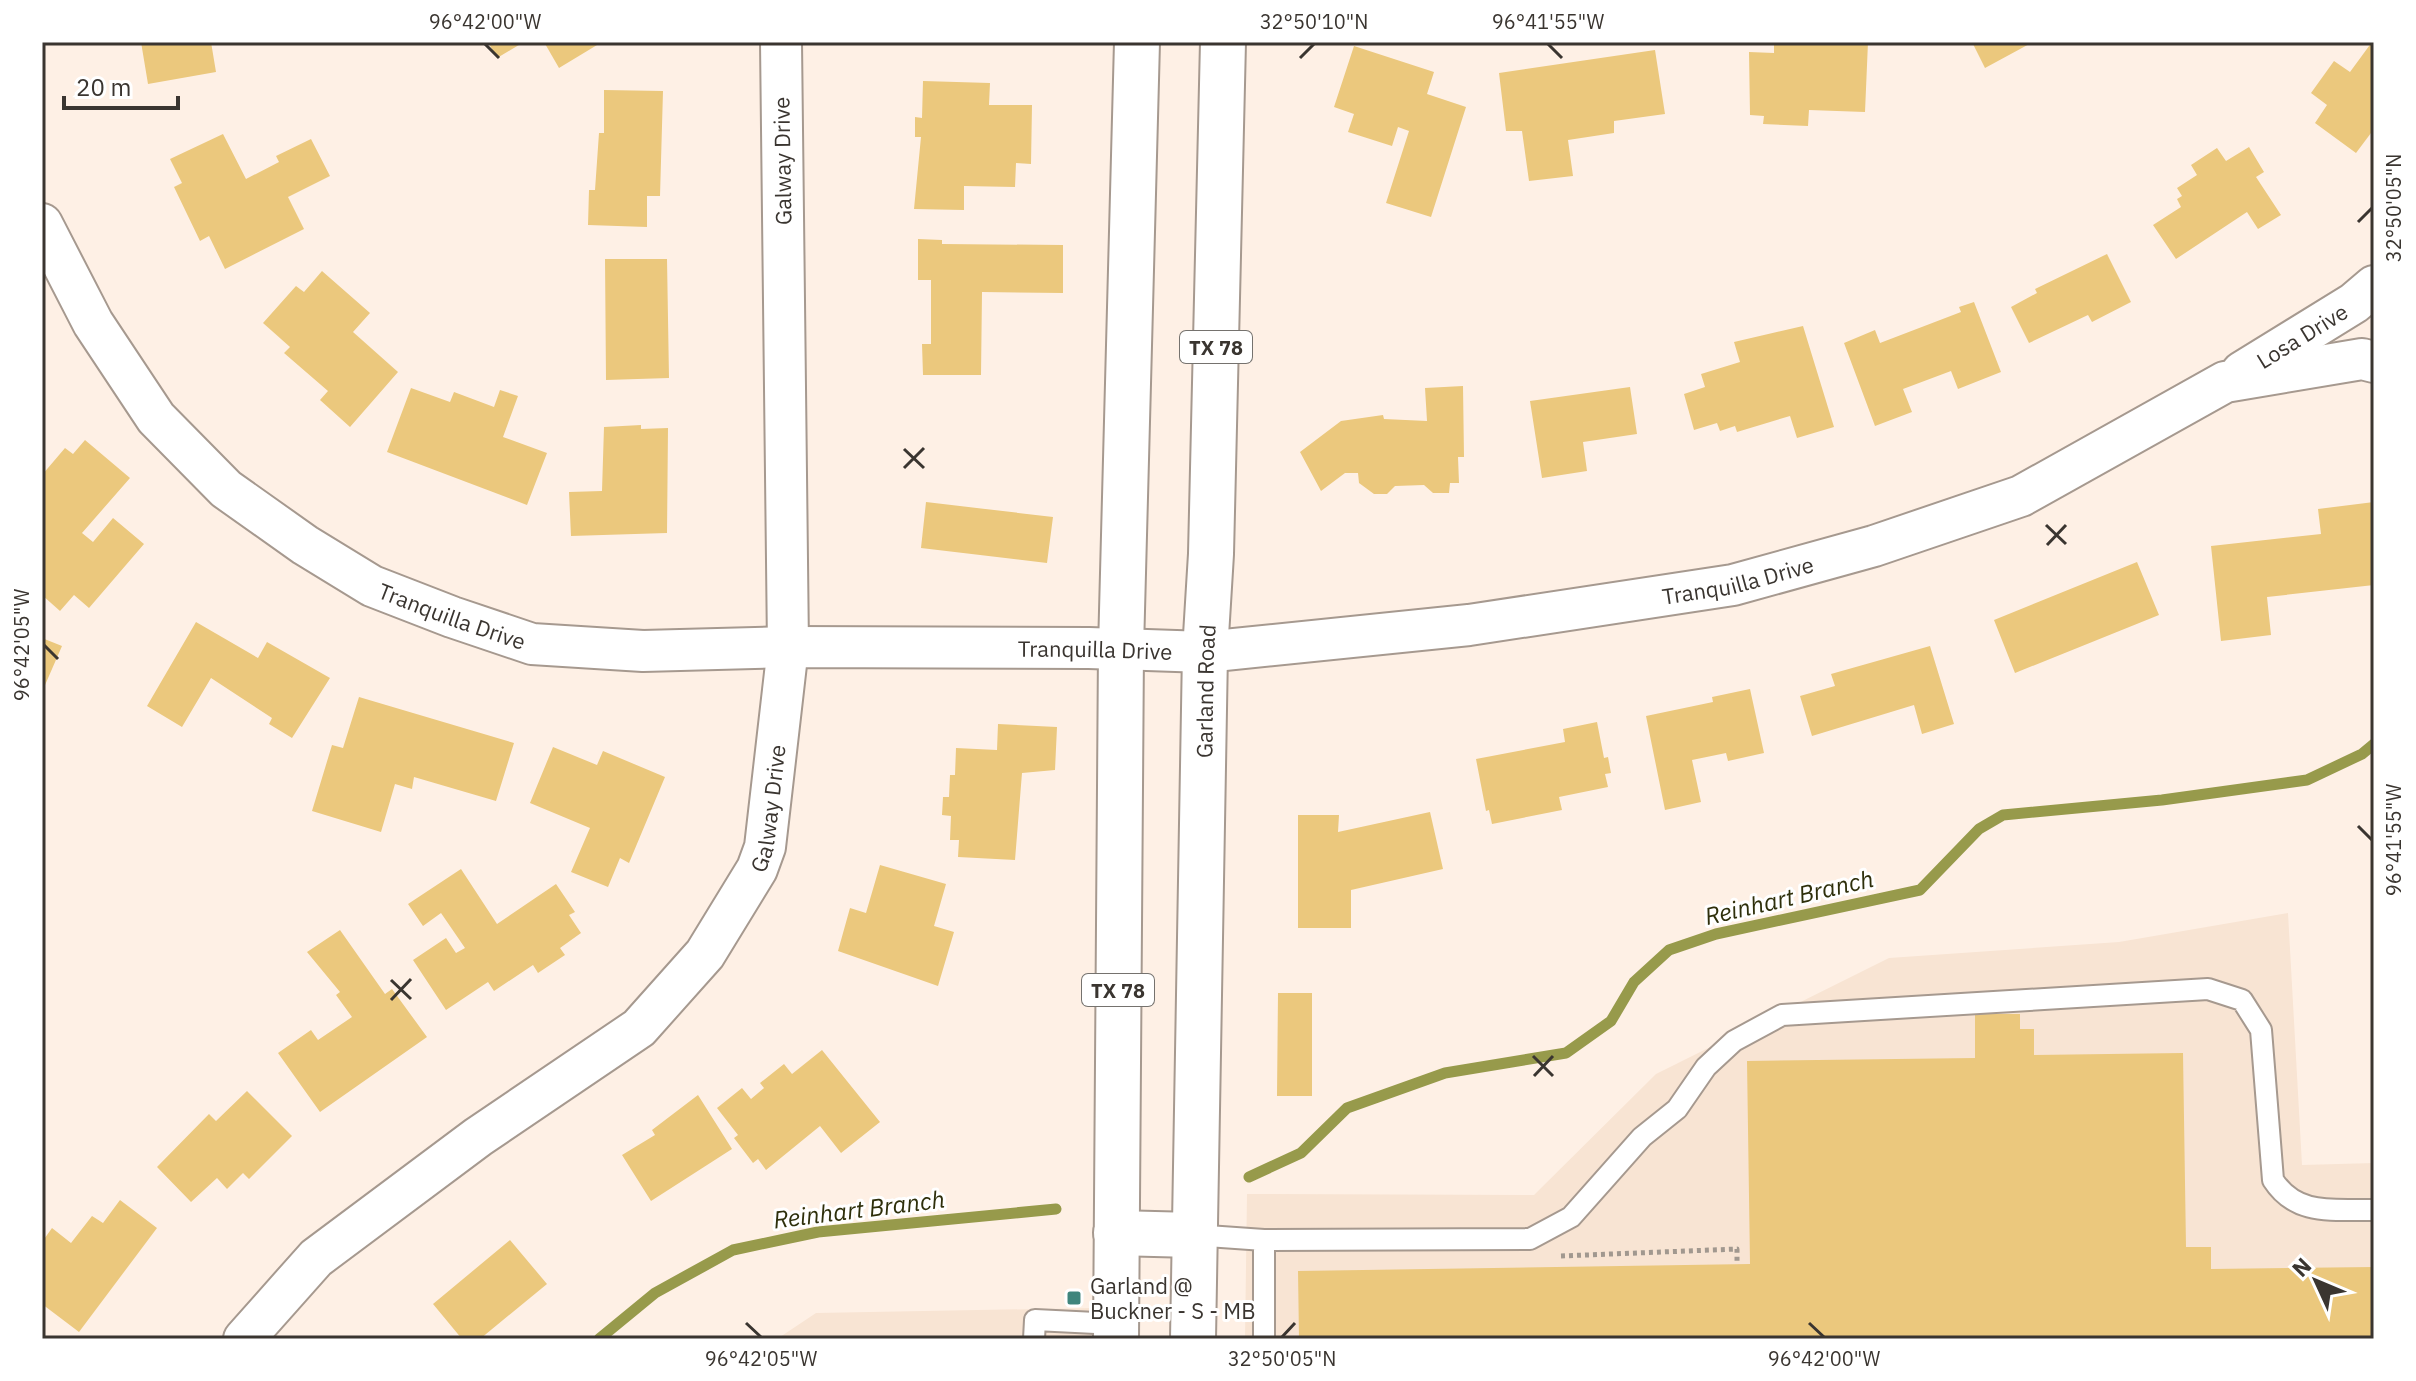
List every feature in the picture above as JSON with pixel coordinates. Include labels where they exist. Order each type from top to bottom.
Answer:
[{"type":"main road","name":"TX 78","points":[[1116,1331],[1121,649],[1137,42]]},
{"type":"main road","name":"Garland Road","points":[[1193,1339],[1205,652],[1211,554],[1223,42]]},
{"type":"main road","points":[[1116,1233],[1193,1235]]},
{"type":"street","name":"Galway Drive","points":[[244,1339],[316,1258],[478,1137],[639,1028],[705,954],[757,869],[765,847],[788,647],[781,42]]},
{"type":"street","name":"Tranquilla Drive","points":[[42,224],[93,323],[156,418],[226,489],[305,545],[372,586],[532,644],[643,651],[788,647],[1205,652],[1469,625],[1733,585],[1874,546],[2021,496],[2225,382],[2362,359],[2374,362]]},
{"type":"street","name":"Losa Drive","points":[[2225,382],[2354,303],[2374,286]]},
{"type":"lane","points":[[1193,1235],[1264,1240],[1530,1239],[1571,1217],[1642,1137],[1677,1109],[1706,1067],[1734,1041],[1782,1015],[2208,989],[2242,1000],[2261,1030],[2273,1180],[2281,1193],[2292,1203],[2313,1208],[2374,1210]]},
{"type":"lane","points":[[1264,1240],[1264,1339]]},
{"type":"lane","points":[[1034,1339],[1035,1320],[1116,1331]]},
{"type":"path","points":[[1530,1239],[1548,1257],[1737,1249],[1737,1264]]},
{"type":"shaded area","points":[[2288,913],[2302,1165],[2374,1163],[2374,1339],[1245,1339],[1247,1194],[1534,1195],[1656,1074],[1889,958],[2119,942]]},
{"type":"shaded area","points":[[1094,1308],[1093,1339],[777,1339],[816,1313]]},
{"type":"building","points":[[141,42],[211,42],[216,72],[148,84]]},
{"type":"building","points":[[488,42],[524,42],[497,58]]},
{"type":"building","points":[[544,42],[602,42],[559,68]]},
{"type":"building","points":[[1774,42],[1868,42],[1865,112],[1809,110],[1808,126],[1763,124],[1764,116],[1750,115],[1749,52],[1774,53]]},
{"type":"building","points":[[1972,42],[2033,42],[1985,68]]},
{"type":"building","points":[[2372,42],[2374,129],[2356,153],[2315,123],[2327,105],[2311,93],[2334,61],[2350,72]]},
{"type":"building","points":[[1354,46],[1434,72],[1427,94],[1466,107],[1431,217],[1386,203],[1409,131],[1398,127],[1392,146],[1348,132],[1354,114],[1334,107]]},
{"type":"building","points":[[1655,50],[1665,114],[1614,121],[1614,133],[1568,140],[1573,176],[1529,181],[1522,131],[1506,131],[1499,73]]},
{"type":"building","points":[[923,81],[990,83],[989,105],[1032,105],[1031,164],[1016,163],[1015,187],[964,186],[964,210],[914,209],[921,137],[915,137],[915,117],[922,118]]},
{"type":"building","points":[[604,90],[663,91],[660,196],[647,196],[647,227],[588,225],[589,190],[595,190],[599,133],[604,133]]},
{"type":"building","points":[[223,134],[246,179],[279,162],[276,156],[311,139],[330,176],[288,197],[304,229],[225,269],[209,236],[200,241],[174,187],[182,183],[170,159]]},
{"type":"building","points":[[2249,147],[2264,172],[2256,177],[2281,215],[2258,229],[2247,212],[2176,259],[2153,225],[2181,207],[2177,199],[2182,196],[2177,188],[2197,175],[2191,165],[2217,148],[2226,161]]},
{"type":"building","points":[[918,239],[942,240],[942,244],[1063,245],[1063,293],[982,292],[981,375],[923,375],[922,344],[931,344],[931,280],[918,280]]},
{"type":"building","points":[[2107,254],[2131,302],[2092,322],[2088,315],[2029,343],[2011,307],[2037,293],[2035,289]]},
{"type":"building","points":[[605,259],[667,259],[669,378],[606,380]]},
{"type":"building","points":[[322,271],[370,313],[353,332],[398,372],[350,427],[320,400],[328,391],[284,353],[290,347],[263,323],[296,286],[304,292]]},
{"type":"building","points":[[1974,302],[2001,372],[1958,389],[1951,371],[1903,389],[1912,412],[1875,426],[1844,343],[1875,330],[1880,343],[1961,312],[1959,307]]},
{"type":"building","points":[[1803,326],[1834,427],[1797,438],[1790,416],[1737,432],[1735,426],[1720,431],[1717,423],[1694,430],[1684,394],[1705,387],[1701,374],[1740,362],[1734,342]]},
{"type":"building","points":[[1463,386],[1464,457],[1458,457],[1459,483],[1450,483],[1449,493],[1433,493],[1424,485],[1395,486],[1387,494],[1374,494],[1359,483],[1358,473],[1345,473],[1321,491],[1300,452],[1341,421],[1383,415],[1384,419],[1427,421],[1425,388]]},
{"type":"building","points":[[1630,387],[1637,434],[1583,442],[1587,471],[1542,478],[1530,401]]},
{"type":"building","points":[[411,388],[450,402],[454,392],[494,407],[500,390],[518,396],[503,437],[547,453],[527,505],[387,452]]},
{"type":"building","points":[[641,425],[641,429],[668,428],[667,533],[571,536],[569,492],[602,491],[604,427]]},
{"type":"building","points":[[85,440],[130,478],[82,533],[93,542],[113,518],[144,544],[89,608],[74,595],[60,611],[42,595],[42,475],[65,448],[73,454]]},
{"type":"building","points":[[926,502],[1053,517],[1047,563],[921,548]]},
{"type":"building","points":[[2374,502],[2374,585],[2267,597],[2271,635],[2221,641],[2211,546],[2321,534],[2318,509]]},
{"type":"building","points":[[2137,562],[2159,615],[2015,673],[1994,620]]},
{"type":"building","points":[[196,622],[258,658],[267,642],[330,678],[292,738],[269,724],[272,718],[211,678],[182,727],[147,706]]},
{"type":"building","points":[[42,638],[62,646],[42,692]]},
{"type":"building","points":[[1930,646],[1954,724],[1922,734],[1914,705],[1812,736],[1800,696],[1835,686],[1831,674]]},
{"type":"building","points":[[1750,689],[1764,753],[1728,761],[1726,753],[1692,760],[1701,802],[1665,810],[1646,716],[1713,702],[1712,697]]},
{"type":"building","points":[[359,697],[514,743],[496,801],[414,777],[412,789],[395,784],[381,832],[312,811],[332,745],[343,748]]},
{"type":"building","points":[[1597,722],[1604,758],[1608,757],[1611,773],[1605,774],[1608,787],[1559,797],[1562,810],[1492,824],[1489,810],[1486,811],[1476,759],[1565,742],[1563,729]]},
{"type":"building","points":[[998,724],[1057,727],[1055,770],[1022,773],[1015,860],[958,857],[959,840],[950,840],[951,816],[942,815],[943,797],[949,797],[950,775],[955,775],[956,748],[997,750]]},
{"type":"building","points":[[553,747],[597,765],[603,751],[665,777],[629,863],[620,858],[608,887],[571,872],[590,828],[530,803]]},
{"type":"building","points":[[1430,812],[1443,869],[1351,890],[1351,928],[1298,928],[1298,815],[1339,815],[1338,832]]},
{"type":"building","points":[[880,865],[946,884],[934,926],[954,932],[938,986],[838,951],[850,908],[866,913]]},
{"type":"building","points":[[461,869],[497,924],[556,884],[575,912],[569,915],[581,933],[560,948],[565,955],[538,973],[533,965],[494,991],[488,982],[446,1010],[413,960],[446,938],[456,953],[465,948],[441,913],[423,926],[408,904]]},
{"type":"building","points":[[340,930],[385,994],[392,989],[427,1037],[320,1112],[278,1053],[311,1030],[318,1040],[352,1017],[336,995],[340,992],[307,952]]},
{"type":"building","points":[[1278,993],[1312,993],[1312,1096],[1277,1096]]},
{"type":"building","points":[[1975,1014],[2020,1014],[2020,1029],[2034,1029],[2034,1055],[2183,1053],[2186,1247],[2211,1247],[2211,1269],[2374,1267],[2374,1339],[1299,1339],[1298,1271],[1750,1264],[1747,1061],[1975,1058]]},
{"type":"building","points":[[822,1050],[880,1122],[841,1153],[820,1126],[766,1170],[758,1159],[753,1163],[734,1138],[738,1135],[717,1108],[742,1088],[751,1099],[764,1088],[760,1083],[784,1064],[792,1074]]},
{"type":"building","points":[[247,1091],[292,1136],[249,1179],[243,1173],[227,1189],[217,1178],[191,1202],[157,1167],[209,1114],[216,1121]]},
{"type":"building","points":[[698,1095],[732,1149],[651,1201],[622,1155],[655,1135],[652,1130]]},
{"type":"building","points":[[120,1200],[157,1228],[79,1332],[42,1304],[42,1242],[52,1228],[71,1243],[92,1216],[103,1223]]},
{"type":"building","points":[[510,1240],[547,1284],[480,1339],[462,1339],[433,1304]]},
{"type":"waterway","name":"Reinhart Branch","points":[[1249,1177],[1301,1153],[1347,1108],[1445,1073],[1566,1053],[1611,1021],[1634,982],[1669,950],[1716,934],[1920,890],[1979,829],[2003,815],[2162,800],[2307,780],[2362,754],[2374,744]]},
{"type":"waterway","name":"Reinhart Branch","points":[[599,1339],[655,1293],[733,1250],[818,1232],[1056,1209]]},
{"type":"place","name":"Garland @ Buckner - S - MB","points":[[1074,1298]]}]
